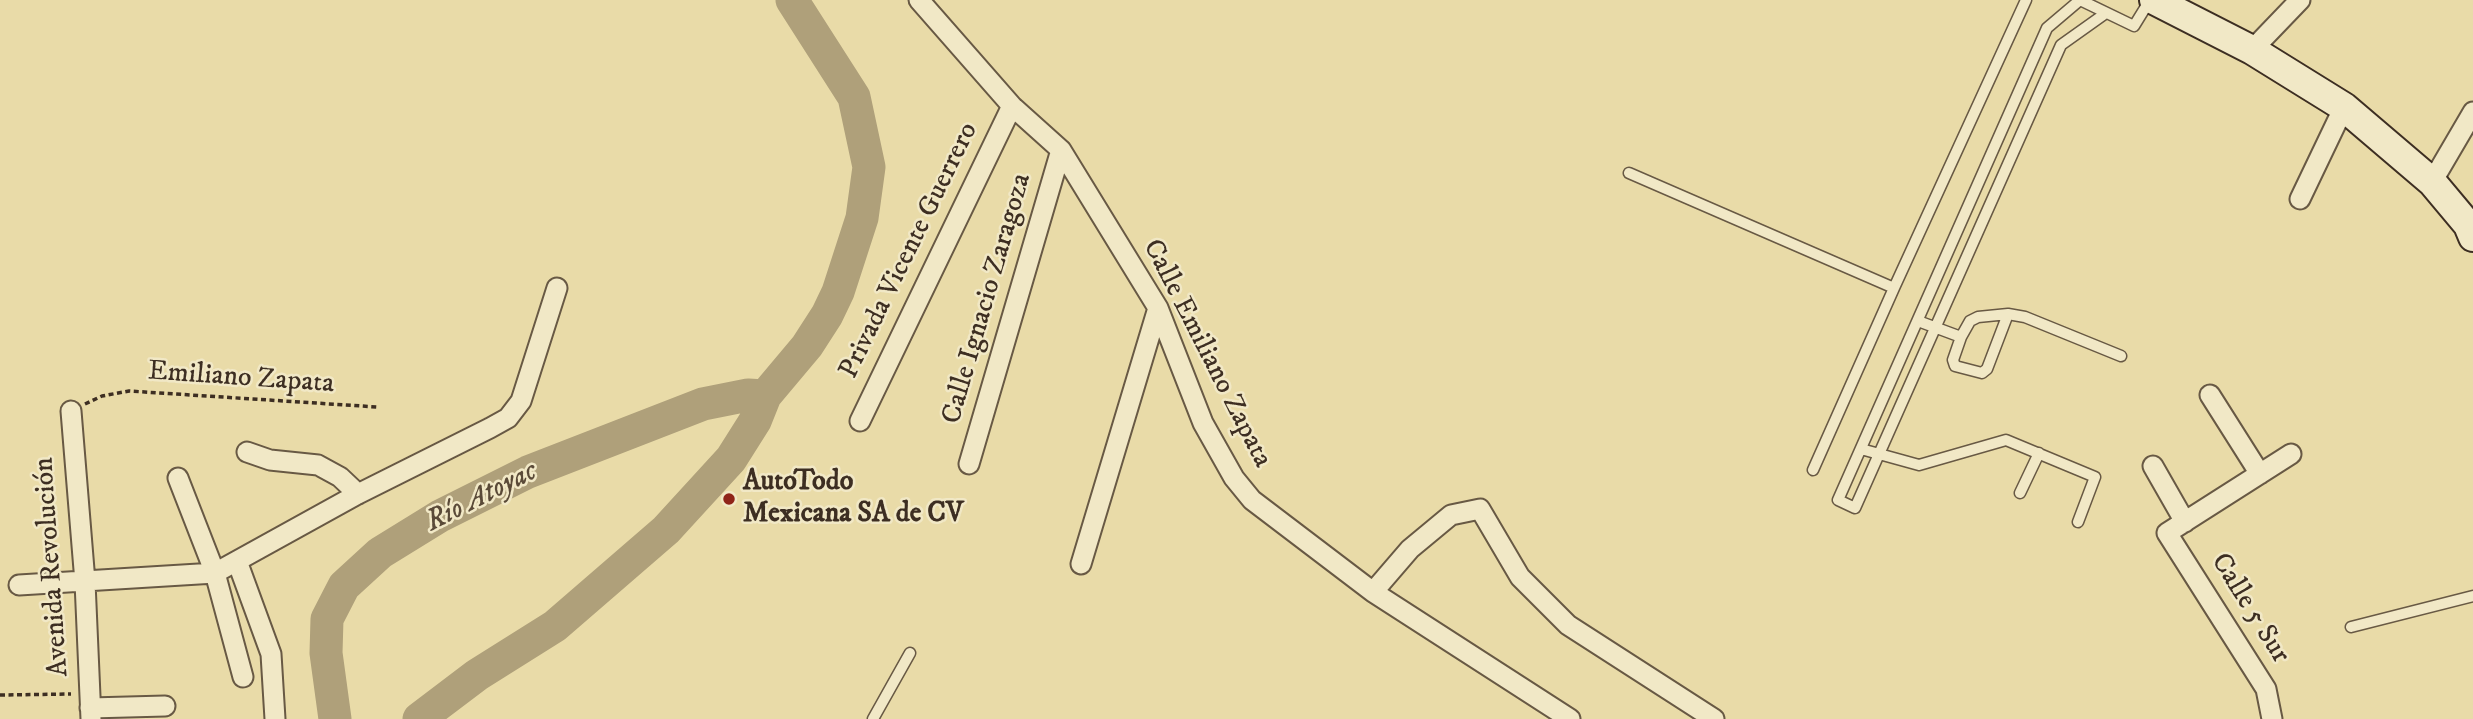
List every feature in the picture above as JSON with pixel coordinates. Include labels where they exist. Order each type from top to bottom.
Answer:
[{"type":"main road","points":[[2152,0],[2252,50],[2344,107],[2432,182],[2471,230]]},
{"type":"street","name":"Calle Emiliano Zapata","points":[[919,0],[1012,106],[1061,150],[1158,308],[1203,423],[1234,478],[1252,500],[1373,592],[1570,719]]},
{"type":"street","points":[[2252,50],[2300,0]]},
{"type":"street","name":"Privada Vicente Guerrero","points":[[860,421],[1012,106]]},
{"type":"street","points":[[2300,199],[2344,107]]},
{"type":"street","points":[[2432,182],[2473,112]]},
{"type":"street","name":"Calle Ignacio Zaragoza","points":[[969,464],[1061,150]]},
{"type":"street","points":[[19,585],[215,573],[358,494],[508,418],[521,401],[530,382],[557,288]]},
{"type":"street","points":[[1081,564],[1158,308]]},
{"type":"street","points":[[2210,395],[2260,474]]},
{"type":"street","name":"Avenida Revolución","points":[[71,411],[85,582],[90,707]]},
{"type":"street","points":[[247,452],[270,460],[318,465],[340,477],[358,494]]},
{"type":"street","points":[[2152,466],[2185,522],[2291,454]]},
{"type":"street","points":[[178,478],[215,573],[243,677]]},
{"type":"street","points":[[1373,592],[1410,549],[1451,515],[1480,509],[1520,577],[1568,625],[1714,719]]},
{"type":"street","name":"Calle 5 Sur","points":[[2185,522],[2167,533],[2266,689],[2272,719]]},
{"type":"street","points":[[237,561],[271,654],[276,698],[275,719]]},
{"type":"street","points":[[90,707],[165,706]]},
{"type":"lane","points":[[1814,470],[2026,0]]},
{"type":"lane","points":[[2106,13],[2062,45],[1855,508],[1838,500],[2047,28],[2080,1],[2106,13],[2134,26],[2152,0]]},
{"type":"lane","points":[[2013,106],[2029,114]]},
{"type":"lane","points":[[1629,173],[1894,288]]},
{"type":"lane","points":[[2008,314],[1987,369],[1982,373],[1955,366],[1953,360],[1970,321],[2008,314],[2025,317],[2122,356]]},
{"type":"lane","points":[[1918,321],[1961,337]]},
{"type":"lane","points":[[1861,449],[1919,465],[2006,440],[2095,477],[2078,522]]},
{"type":"lane","points":[[2020,493],[2039,453]]},
{"type":"lane","points":[[2351,627],[2473,596]]},
{"type":"lane","points":[[873,719],[910,653]]},
{"type":"path","name":"Emiliano Zapata","points":[[102,396],[138,391],[377,407]]},
{"type":"path","points":[[0,695],[90,707]]},
{"type":"waterway","name":"Río Atoyac","points":[[419,719],[477,675],[555,626],[666,530],[731,459],[755,421],[765,396],[807,346],[827,315],[838,292],[862,218],[869,167],[854,97],[792,0]]},
{"type":"waterway","name":"Río Atoyac","points":[[335,719],[326,653],[327,619],[344,586],[380,553],[440,516],[528,472],[703,404],[748,395],[765,396]]},
{"type":"place","name":"AutoTodo Mexicana SA de CV","points":[[729,499]]}]
